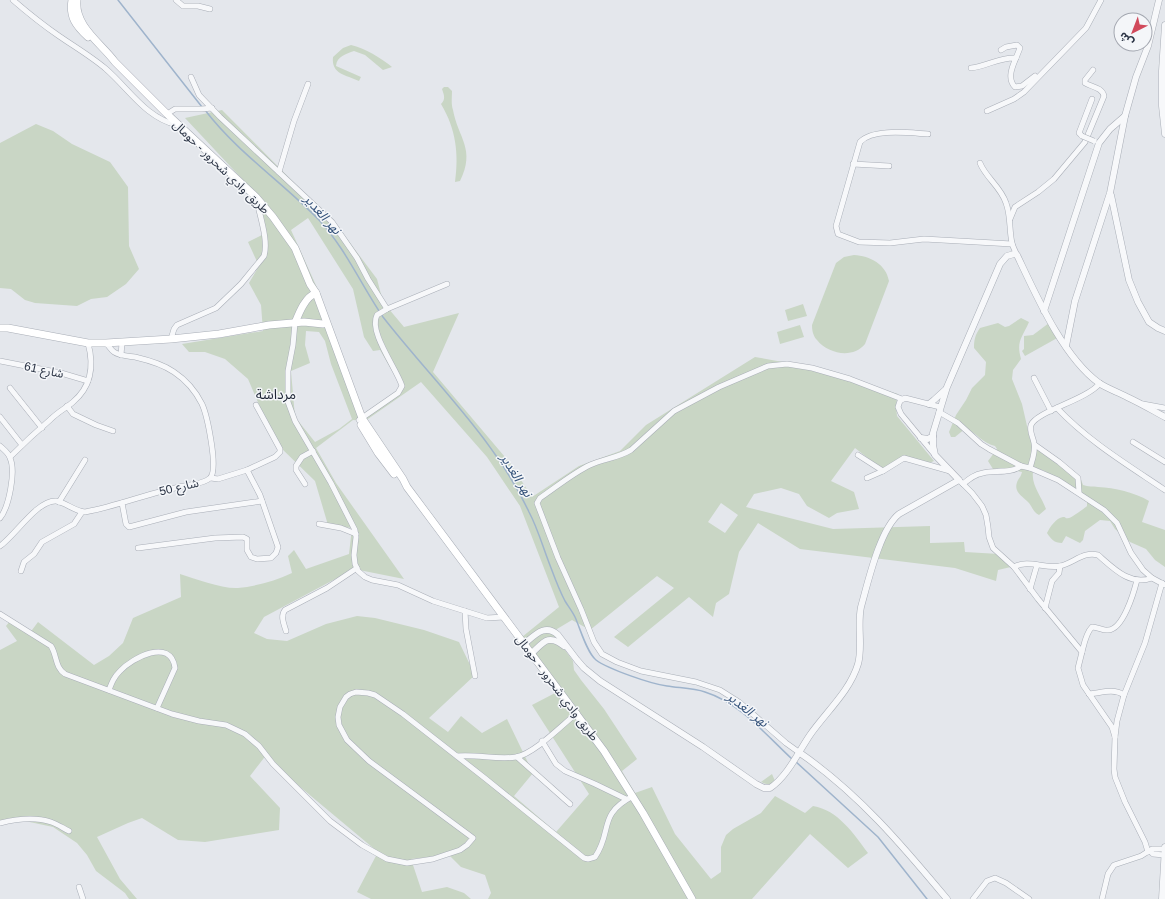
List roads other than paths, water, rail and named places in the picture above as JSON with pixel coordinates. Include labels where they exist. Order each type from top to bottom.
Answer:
[{"type":"main road","name":"طريق وادي شحرور - حومال","points":[[72,0],[72,16],[75,24],[109,58],[115,62]]},
{"type":"main road","name":"طريق وادي شحرور - حومال","points":[[77,0],[77,15],[82,24],[115,62],[180,126],[256,197],[273,217],[295,248],[314,294],[360,419],[381,452],[403,479],[406,487],[604,750],[633,796],[692,899]]},
{"type":"main road","name":"طريق وادي شحرور - حومال","points":[[314,294],[323,324],[330,339]]},
{"type":"main road","points":[[294,323],[302,309],[314,294]]},
{"type":"main road","points":[[0,328],[8,328],[88,343],[122,343],[219,334],[269,325],[310,322],[323,324]]},
{"type":"street","points":[[14,0],[47,27],[106,69],[129,94],[154,114],[169,123],[180,126]]},
{"type":"street","points":[[176,0],[182,6],[198,6],[210,9]]},
{"type":"street","points":[[987,111],[1024,92],[1086,28],[1100,0]]},
{"type":"street","points":[[1066,346],[1075,301],[1110,193],[1125,116],[1136,77],[1148,46],[1159,0]]},
{"type":"street","points":[[1165,25],[1162,71],[1162,106],[1165,134]]},
{"type":"street","points":[[1001,50],[1006,47],[1017,45],[1020,48],[1010,78],[1016,88],[1022,86],[1040,74]]},
{"type":"street","points":[[971,68],[985,65],[1005,57],[1016,58]]},
{"type":"street","points":[[1010,219],[1015,207],[1038,192],[1054,179],[1085,142],[1104,96],[1100,89],[1085,84],[1085,81],[1093,70]]},
{"type":"street","points":[[191,77],[196,90],[211,108],[324,214],[337,229],[386,309]]},
{"type":"street","points":[[279,172],[294,121],[308,84]]},
{"type":"street","points":[[1092,99],[1079,133],[1082,136],[1096,142]]},
{"type":"street","points":[[168,114],[172,110],[178,108],[211,108]]},
{"type":"street","points":[[1044,311],[1096,142],[1125,116]]},
{"type":"street","points":[[1110,129],[1116,129],[1122,135]]},
{"type":"street","points":[[928,134],[899,132],[879,134],[865,138],[860,142],[836,226],[837,232],[843,236],[860,242],[890,243],[924,239],[1012,244]]},
{"type":"street","points":[[980,163],[983,170],[1005,198],[1010,219],[1012,244],[1044,311],[1079,365],[1087,374],[1100,384],[1165,417]]},
{"type":"street","points":[[853,164],[889,166]]},
{"type":"street","points":[[1110,193],[1129,280],[1138,302],[1149,322],[1165,332]]},
{"type":"street","points":[[171,339],[177,325],[216,308],[241,284],[264,256],[264,237],[256,197]]},
{"type":"street","points":[[935,455],[932,436],[947,387],[1000,264],[1007,256],[1014,254],[1017,255]]},
{"type":"street","points":[[360,419],[398,393],[402,386],[384,351],[375,322],[377,315],[386,309],[447,284]]},
{"type":"street","points":[[294,323],[293,346],[288,371],[288,402],[295,421],[350,519],[356,534],[354,554],[357,568],[362,575],[368,579],[398,585],[433,601],[487,618],[504,617]]},
{"type":"street","points":[[10,456],[74,401],[81,393],[88,381],[92,362],[88,343]]},
{"type":"street","name":"شارع 50","points":[[82,512],[122,503],[166,489],[203,482],[211,478],[213,473],[213,462],[205,413],[198,396],[190,386],[171,370],[136,358],[120,355],[113,351],[106,343]]},
{"type":"street","points":[[120,355],[122,343]]},
{"type":"street","name":"شارع 61","points":[[0,361],[48,370],[88,381]]},
{"type":"street","points":[[947,899],[903,847],[841,784],[798,755],[750,710],[729,695],[720,690],[696,682],[641,671],[617,662],[602,654],[594,642],[581,608],[558,558],[537,503],[540,498],[580,470],[590,465],[624,455],[674,411],[719,387],[768,366],[787,364],[812,368],[850,379],[902,399],[905,398],[929,404],[958,422],[981,444],[1020,466],[1030,468],[1058,480],[1079,492],[1104,510],[1117,522],[1136,561],[1143,570],[1152,578],[1163,584],[1145,643],[1124,695],[1117,721],[1115,737],[1115,777],[1149,852]]},
{"type":"street","points":[[1034,378],[1051,411]]},
{"type":"street","points":[[1030,468],[1034,445],[1030,430],[1032,424],[1037,418],[1097,387],[1100,384]]},
{"type":"street","points":[[929,404],[947,387]]},
{"type":"street","points":[[10,388],[42,428]]},
{"type":"street","points":[[902,399],[898,406],[900,412],[935,455],[972,493],[982,506],[986,515],[989,537],[993,548],[1014,567],[1045,608],[1082,652]]},
{"type":"street","points":[[1140,403],[1165,408]]},
{"type":"street","points":[[211,478],[218,479],[247,470],[275,457],[280,452],[280,449],[256,405]]},
{"type":"street","points":[[67,406],[73,414],[113,431]]},
{"type":"street","points":[[1057,408],[1072,424],[1097,443],[1165,490]]},
{"type":"street","points":[[0,417],[22,445]]},
{"type":"street","points":[[921,438],[928,439],[932,436]]},
{"type":"street","points":[[1133,442],[1165,462]]},
{"type":"street","points":[[1034,445],[1059,462],[1078,478],[1079,492]]},
{"type":"street","points":[[0,446],[10,456],[12,469],[8,502],[6,509],[0,518]]},
{"type":"street","points":[[305,484],[296,470],[296,466],[302,457],[313,451]]},
{"type":"street","points":[[858,455],[883,471]]},
{"type":"street","points":[[867,478],[883,471],[904,458],[950,471]]},
{"type":"street","points":[[59,502],[84,460]]},
{"type":"street","points":[[524,644],[540,632],[548,629],[553,630],[584,668],[600,681],[656,716],[760,786],[768,789],[773,786],[798,755],[817,725],[849,683],[855,671],[860,656],[859,615],[861,606],[877,555],[892,521],[899,514],[976,475],[1012,470],[1020,466]]},
{"type":"street","points":[[138,548],[215,538],[243,537],[247,539],[247,550],[251,557],[257,559],[271,558],[276,553],[278,547],[260,495],[247,470]]},
{"type":"street","points":[[0,546],[31,514],[47,503],[54,501],[59,502],[78,512],[82,512],[74,524],[42,542],[32,556],[24,562],[22,571]]},
{"type":"street","points":[[122,503],[126,524],[128,527],[186,512],[262,501]]},
{"type":"street","points":[[319,524],[341,528],[356,534]]},
{"type":"street","points":[[1014,567],[1023,563],[1060,566],[1083,556],[1094,554],[1098,555],[1118,573],[1127,578],[1148,580],[1152,578]]},
{"type":"street","points":[[1030,589],[1037,565]]},
{"type":"street","points":[[1045,608],[1053,578],[1059,573],[1060,566]]},
{"type":"street","points":[[286,632],[282,618],[285,610],[327,588],[357,568]]},
{"type":"street","points":[[1115,737],[1112,727],[1083,685],[1078,668],[1090,629],[1095,627],[1107,631],[1115,628],[1121,622],[1132,597],[1137,580]]},
{"type":"street","points":[[465,611],[466,629],[476,676]]},
{"type":"street","points":[[0,614],[51,646],[59,669],[62,672],[157,708],[193,720],[226,725],[245,734],[259,746],[278,769],[330,820],[376,854],[396,862],[420,862],[443,856],[460,850],[473,838],[369,761],[348,740],[339,725],[338,711],[342,702],[350,694],[356,692],[368,693],[375,696],[403,714],[578,855],[588,860],[595,857],[598,853],[611,813],[626,799],[633,796]]},
{"type":"street","points":[[531,654],[550,639],[559,642],[569,650]]},
{"type":"street","points":[[109,690],[114,678],[130,662],[144,654],[161,652],[168,655],[172,659],[175,668],[157,708]]},
{"type":"street","points":[[1089,694],[1112,691],[1120,692],[1124,695]]},
{"type":"street","points":[[457,756],[516,756],[529,752],[576,713]]},
{"type":"street","points":[[542,741],[556,764],[565,771],[626,799]]},
{"type":"street","points":[[516,756],[570,804]]},
{"type":"street","points":[[0,823],[12,820],[42,820],[52,822],[69,831]]},
{"type":"street","points":[[1102,899],[1108,874],[1114,865],[1141,856],[1153,849],[1165,850],[1162,899]]},
{"type":"street","points":[[973,899],[987,881],[995,878],[1029,899]]},
{"type":"street","points":[[79,887],[83,899]]},
{"type":"waterway","name":"نهر الغدير","points":[[118,0],[202,107]]},
{"type":"waterway","name":"نهر الغدير","points":[[205,110],[231,140],[305,206],[329,231],[383,317],[462,411],[499,460],[515,485],[532,518],[560,591],[575,617],[593,657],[610,668],[641,679],[660,685],[705,692],[718,697],[741,711],[752,720],[792,759]]},
{"type":"waterway","name":"نهر الغدير","points":[[795,761],[878,837],[927,899]]},
{"type":"district","name":"مرداشة","points":[[276,394]]}]
